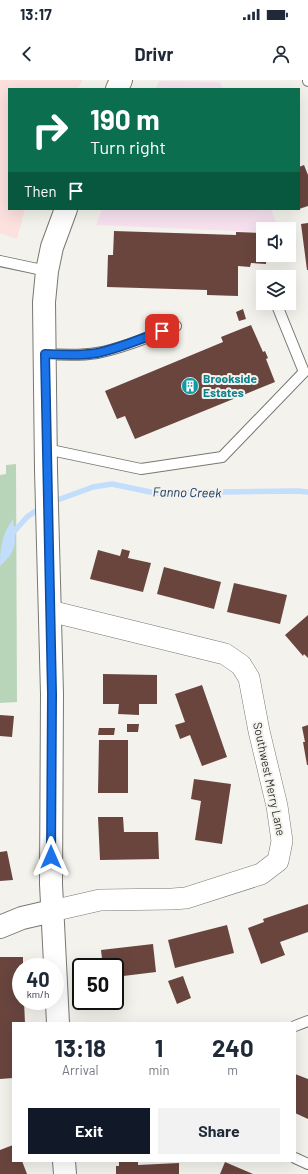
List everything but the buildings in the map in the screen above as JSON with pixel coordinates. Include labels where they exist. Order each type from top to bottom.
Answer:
[{"type":"main road","points":[[58,1022],[52,910],[50,612],[44,302],[47,272],[54,243],[66,210]]},
{"type":"main road","points":[[0,927],[22,918],[52,910]]},
{"type":"main road","points":[[64,1162],[65,1174]]},
{"type":"street","name":"Southwest Merry Lane","points":[[50,612],[225,654],[241,665],[249,678],[259,731],[277,806],[282,841],[278,861],[260,874],[202,893],[172,900],[100,900],[52,910]]},
{"type":"lane","points":[[0,261],[47,272]]},
{"type":"lane","points":[[46,460],[141,469],[222,456],[304,372],[279,310]]},
{"type":"lane","points":[[45,354],[67,355],[96,353],[122,347],[176,326]]},
{"type":"lane","points":[[296,1026],[308,1021]]},
{"type":"lane","points":[[296,1158],[308,1164]]},
{"type":"shaded area","points":[[0,80],[82,80],[78,88],[8,88],[8,210],[25,210],[17,239],[0,233]]},
{"type":"shaded area","points":[[159,81],[220,82],[223,88],[156,88]]},
{"type":"shaded area","points":[[102,210],[271,210],[276,222],[256,222],[256,232],[96,225]]},
{"type":"green space","points":[[16,464],[17,702],[0,703],[0,475],[6,474],[6,465]]},
{"type":"water","points":[[13,519],[15,540],[13,550],[0,566],[2,542],[6,530]]},
{"type":"waterway","name":"Fanno Creek","points":[[52,502],[93,487],[112,484],[155,493],[308,492]]},
{"type":"waterway","name":"Fanno Creek","points":[[11,535],[27,517],[43,506]]},
{"type":"place","name":"Brookside Estates","points":[[190,386]]},
{"type":"route","points":[[51,857],[52,694],[47,526],[45,354],[67,355],[96,353],[122,347],[162,331]]}]
